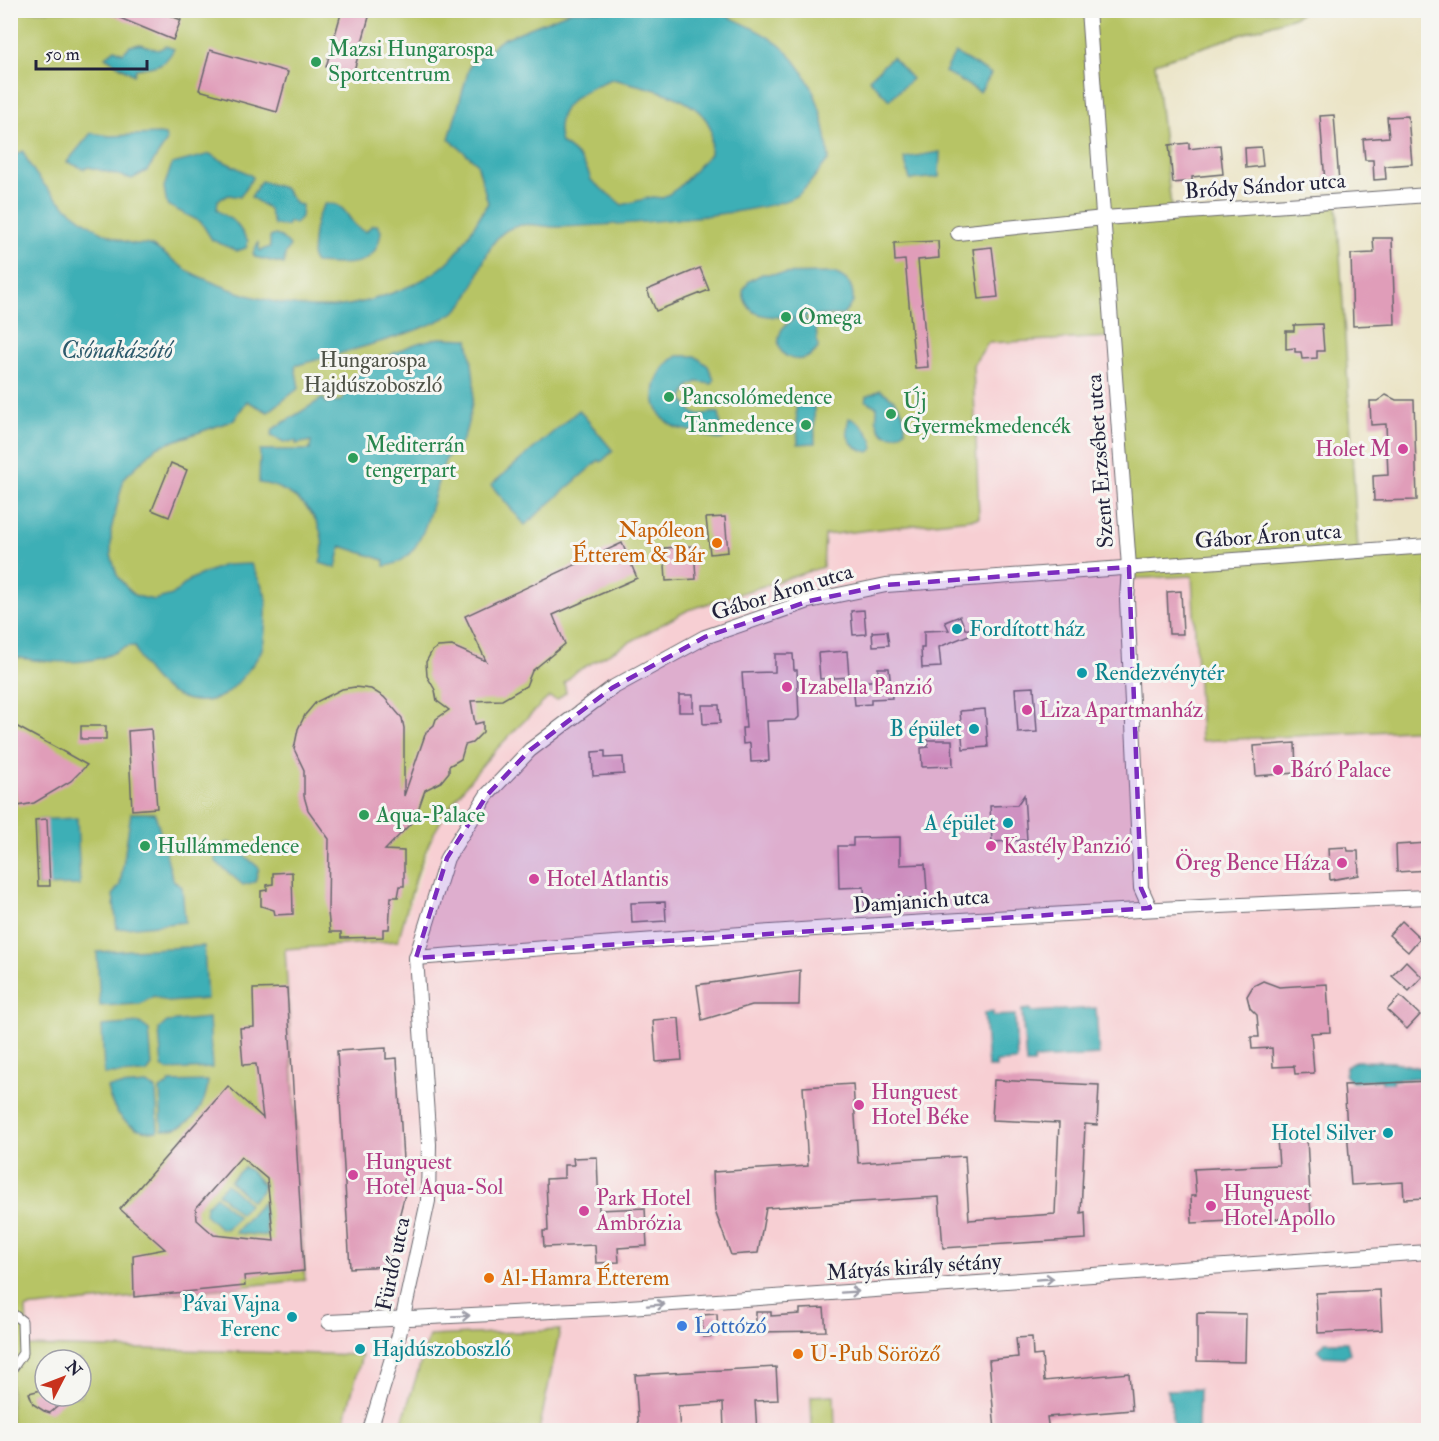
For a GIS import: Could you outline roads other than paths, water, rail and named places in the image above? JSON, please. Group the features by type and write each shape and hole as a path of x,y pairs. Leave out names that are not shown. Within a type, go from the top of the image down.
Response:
{"street":[{"name":"Szent Erzsébet utca","path":"1088,10 1129,567 1127,600 1141,888 1150,908"},
{"name":"Bródy Sándor utca","path":"958,233 1104,218 1428,195"},
{"name":"Gábor Áron utca","path":"416,958 447,858 487,795 530,750 622,682 705,637 809,601 886,585 1428,546"},
{"name":"Damjanich utca","path":"416,958 679,937 1150,908 1428,897"},
{"name":"Fürdő utca","path":"370,1431 403,1319 430,1181 416,958"},
{"name":"Mátyás király sétány","path":"329,1322 672,1304 1428,1252"},
{"path":"10,1312 22,1321 23,1353 10,1372"}],"water":[{"name":"Csónakázótó","path":"714,10 760,32 784,49 804,73 817,100 825,129 829,159 799,194 782,202 755,208 645,222 557,227 521,225 508,229 490,248 466,299 458,309 446,317 405,334 295,366 299,388 268,412 247,401 234,420 157,447 124,478 111,530 111,555 117,575 126,587 136,596 154,600 172,595 191,579 224,565 251,564 266,598 263,645 251,667 224,695 210,700 195,701 182,698 169,691 147,671 135,646 87,661 47,661 11,656 11,157 23,151 31,166 53,194 67,208 98,229 130,243 152,246 190,272 227,288 290,305 329,307 359,303 410,286 439,269 461,247 488,203 477,163 449,139 470,65 503,39 572,11","holes":["612,79 654,89 683,101 705,118 711,130 710,154 679,187 663,198 652,197 622,205 591,180 580,158 561,143 559,130 564,109 580,94"]},
{"path":"140,44 158,50 166,46 174,49 162,63 136,69 134,75 105,57 115,49 123,53 130,46"},
{"path":"955,53 991,74 980,92 945,72"},
{"path":"892,57 912,79 889,100 869,79"},
{"path":"91,133 110,136 159,134 165,135 167,141 147,171 132,179 89,167 84,169 67,162"},
{"path":"940,152 939,177 910,180 904,158"},
{"path":"210,154 253,177 240,197 229,195 218,200 217,210 236,223 248,241 246,248 237,251 212,240 201,222 167,205 164,187 172,164"},
{"path":"261,181 284,188 296,204 302,205 301,217 295,224 289,222 287,226 274,225 269,209 251,197"},
{"path":"325,204 339,206 355,225 366,232 372,225 377,225 381,231 378,244 367,259 348,264 315,263 312,258 314,230"},
{"path":"275,235 281,237 290,246 285,254 284,264 255,257 253,253 258,243 260,251 270,247 270,237"},
{"name":"Omega","path":"834,273 850,284 853,302 843,315 805,316 805,320 816,327 818,348 812,355 805,358 790,358 780,348 779,340 782,329 794,318 761,315 754,312 745,300 743,291 749,281 762,274"},
{"name":"Mediterrán tengerpart","path":"440,338 468,339 474,387 464,435 459,445 445,461 419,540 411,553 399,562 384,566 384,560 341,546 336,568 320,563 323,548 321,534 308,509 286,492 259,483 260,450 310,450 311,441 296,444 296,441 284,442 271,436 273,429 323,398 326,403 341,401 348,389 345,383 390,355 414,344"},
{"name":"Pancsolómedence","path":"677,356 695,356 708,366 714,380 712,384 697,382 689,386 683,398 695,414 719,413 723,439 714,439 700,433 676,428 664,419 658,410 654,391 657,381 661,371"},
{"name":"Új Gyermekmedencék","path":"880,390 896,402 902,411 905,430 897,435 885,434 882,431 876,420 877,407 866,401 867,396"},
{"name":"Tanmedence","path":"814,405 815,443 798,444 796,406"},
{"path":"579,410 613,451 601,462 599,460 525,525 491,485"},
{"name":"Új Gyermekmedencék","path":"849,418 862,426 869,434 874,448 869,452 857,448 850,440 847,430"},
{"name":"Hullámmedence","path":"131,813 155,813 173,880 182,887 185,922 117,929 113,894 120,885"},
{"path":"77,818 80,885 38,886 35,820"},
{"path":"226,843 230,843 259,868 255,882 243,885 215,861 216,851"},
{"path":"204,946 207,999 168,1002 154,996 140,1004 100,1006 97,952"},
{"path":"1096,1008 1099,1055 1034,1059 1034,1064 1026,1064 1022,1010 1030,1009 1031,1012"},
{"path":"993,1012 993,1016 1015,1015 1017,1061 996,1062 996,1067 988,1067 984,1013"},
{"path":"209,1018 212,1068 167,1070 162,1067 159,1029 167,1022"},
{"path":"140,1023 149,1030 152,1066 147,1073 104,1074 102,1026"},
{"path":"1356,1061 1395,1062 1423,1069 1427,1077 1392,1080 1395,1119 1384,1119 1382,1080 1352,1082 1345,1075 1346,1067"},
{"path":"208,1081 204,1100 195,1115 181,1126 162,1130 160,1089 167,1086 169,1082"},
{"path":"146,1084 156,1089 158,1131 139,1129 124,1120 113,1105 107,1087"},
{"path":"244,1167 251,1171 263,1185 262,1191 251,1201 230,1181"},
{"path":"227,1184 249,1204 240,1214 218,1193"},
{"path":"216,1196 238,1217 226,1229 220,1228 205,1214 206,1206"},
{"path":"263,1202 267,1236 236,1233 235,1232"},
{"path":"1325,1342 1347,1342 1350,1353 1344,1357 1322,1356 1318,1350"},
{"path":"1199,1389 1198,1430 1173,1430 1171,1400 1168,1399 1167,1390"}],"place":[{"name":"Mazsi Hungarospa Sportcentrum","path":"316,62"},
{"name":"Omega","path":"786,317"},
{"name":"Pancsolómedence","path":"669,397"},
{"name":"Új Gyermekmedencék","path":"891,414"},
{"name":"Tanmedence","path":"806,425"},
{"name":"Holet M","path":"1403,449"},
{"name":"Mediterrán tengerpart","path":"353,458"},
{"name":"Napóleon Étterem & Bár","path":"717,543"},
{"name":"Fordított ház","path":"957,629"},
{"name":"Rendezvénytér","path":"1082,673"},
{"name":"Izabella Panzió","path":"787,687"},
{"name":"Liza Apartmanház","path":"1027,710"},
{"name":"B épület","path":"974,729"},
{"name":"Báró Palace","path":"1278,770"},
{"name":"Aqua-Palace","path":"364,815"},
{"name":"A épület","path":"1008,823"},
{"name":"Hullámmedence","path":"145,846"},
{"name":"Kastély Panzió","path":"991,846"},
{"name":"Öreg Bence Háza","path":"1342,863"},
{"name":"Hotel Atlantis","path":"534,879"},
{"name":"Hunguest Hotel Béke","path":"859,1105"},
{"name":"Hotel Silver","path":"1388,1133"},
{"name":"Hunguest Hotel Aqua-Sol","path":"353,1175"},
{"name":"Hunguest Hotel Apollo","path":"1211,1206"},
{"name":"Park Hotel Ambrózia","path":"584,1211"},
{"name":"Al-Hamra Étterem","path":"489,1278"},
{"name":"Pávai Vajna Ferenc","path":"292,1317"},
{"name":"Lottózó","path":"682,1326"},
{"name":"Hajdúszoboszló","path":"360,1349"},
{"name":"U-Pub Söröző","path":"798,1354"}],"park label":[{"name":"Hungarospa Hajdúszoboszló","path":"373,372"}]}
